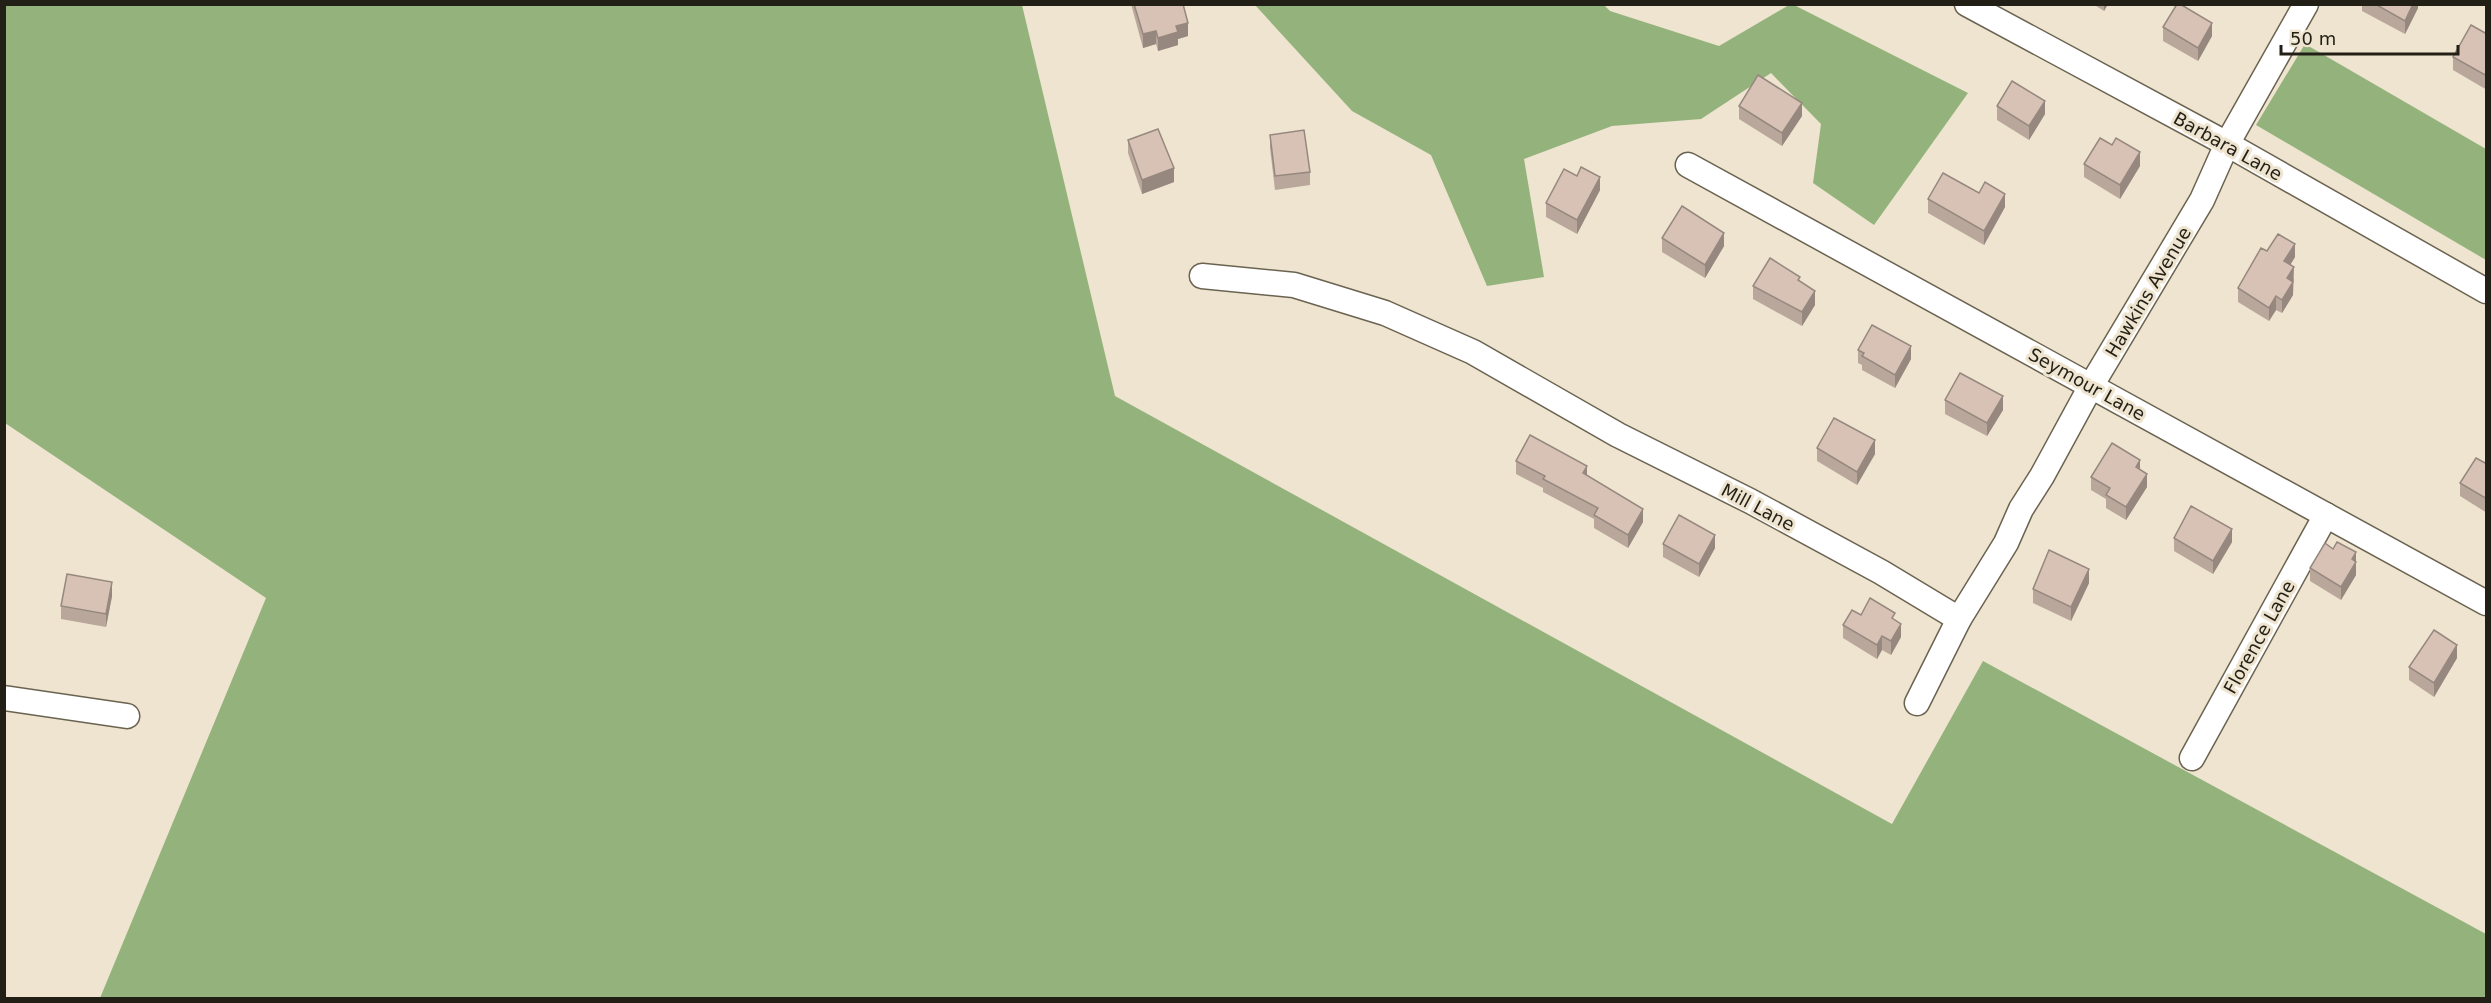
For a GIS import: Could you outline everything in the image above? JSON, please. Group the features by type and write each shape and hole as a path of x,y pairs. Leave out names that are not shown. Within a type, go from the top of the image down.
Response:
{"street":[{"name":"Barbara Lane","path":"1967,4 2227,144 2487,291"},
{"name":"Hawkins Avenue","path":"1917,703 1959,619 2006,543 2021,509 2042,476 2091,386 2191,221 2227,144 2306,4"},
{"name":"Seymour Lane","path":"1688,165 2487,603"},
{"name":"Mill Lane","path":"1202,276 1293,285 1385,313 1473,352 1618,435 1770,512 1881,572 1959,619"},
{"name":"Florence Lane","path":"2192,758 2326,515"},
{"path":"4,698 128,716"}],"green space":[{"path":"4,5 1022,5 1115,396 1892,824 1983,661 2486,934 2486,998 100,998 266,598 5,423"},
{"path":"1255,5 1604,5 1610,11 1719,46 1789,5 1794,5 1968,93 1874,225 1813,183 1821,124 1771,73 1701,119 1612,126 1524,159 1544,277 1487,286 1431,155 1352,111"},
{"path":"2305,44 2486,149 2486,260 2256,125"}],"building":[{"path":"1134,4 1183,4 1188,23 1176,26 1178,32 1158,38 1156,31 1143,34"},
{"path":"2177,4 2212,23 2198,48 2163,27"},
{"path":"2375,4 2413,4 2405,21"},
{"path":"2471,25 2487,34 2487,76 2453,57"},
{"path":"1758,75 1802,103 1782,133 1739,106"},
{"path":"2012,81 2045,101 2029,126 1997,106"},
{"path":"1158,129 1174,168 1142,180 1128,140"},
{"path":"1304,130 1310,172 1275,176 1270,135"},
{"path":"2100,138 2112,145 2116,138 2140,152 2120,185 2084,164"},
{"path":"1581,167 1600,177 1577,220 1546,203 1564,169 1577,176"},
{"path":"1943,173 1979,193 1985,182 2005,194 1984,231 1928,199"},
{"path":"1682,206 1724,233 1705,265 1662,238"},
{"path":"2278,234 2295,244 2284,261 2294,267 2287,278 2293,282 2282,300 2276,296 2269,308 2238,288 2261,248 2267,251"},
{"path":"1770,258 1800,277 1798,280 1815,291 1802,312 1753,286"},
{"path":"1872,325 1911,346 1895,375 1862,356 1864,353 1858,350"},
{"path":"1960,373 2003,396 1987,423 1945,400"},
{"path":"1834,418 1875,440 1857,472 1817,448"},
{"path":"1530,435 1587,466 1583,473 1643,509 1628,535 1594,515 1598,508 1543,479 1545,476 1516,461"},
{"path":"2112,443 2140,460 2136,467 2147,474 2126,507 2106,495 2110,488 2091,477"},
{"path":"2476,458 2487,464 2487,499 2460,483"},
{"path":"2191,506 2232,529 2213,561 2174,538"},
{"path":"1679,515 1715,535 1699,564 1663,544"},
{"path":"2337,542 2356,552 2352,559 2356,562 2341,587 2310,568 2325,543 2333,549"},
{"path":"2049,550 2089,569 2071,607 2033,589"},
{"path":"67,574 112,582 106,614 61,606"},
{"path":"1870,598 1895,613 1892,618 1901,624 1891,641 1882,636 1877,645 1843,625 1852,610 1861,615"},
{"path":"2434,630 2457,645 2434,683 2409,667"}]}
